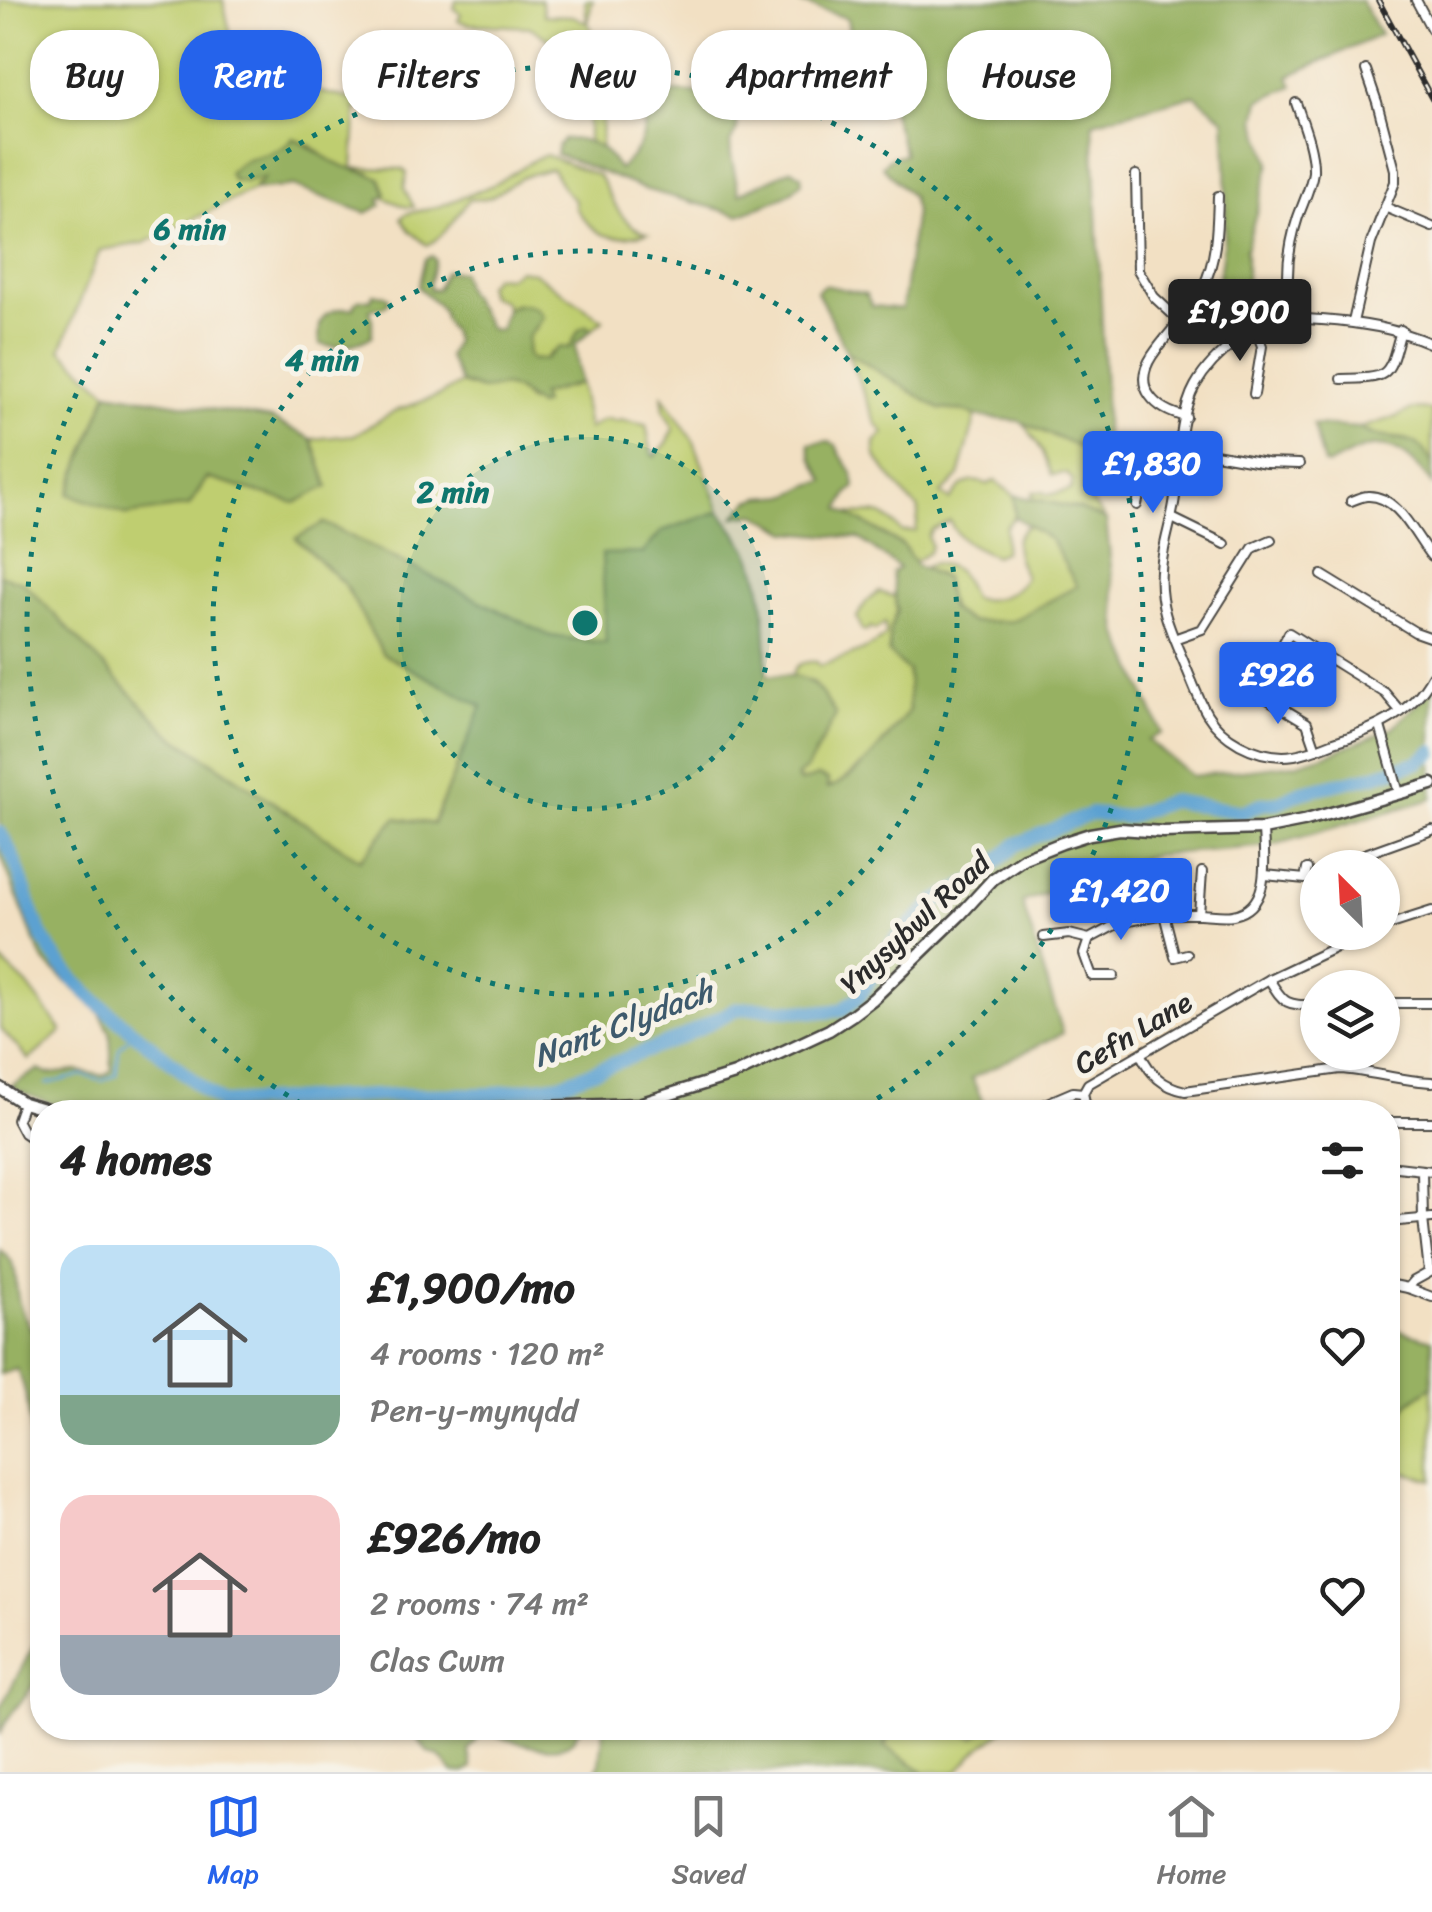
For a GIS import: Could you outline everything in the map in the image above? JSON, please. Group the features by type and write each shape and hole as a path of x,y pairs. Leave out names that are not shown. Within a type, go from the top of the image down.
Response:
{"main road":[{"name":"Ynysybwl Road","path":"652,1100 736,1074 852,1016 993,879 1024,858 1076,838 1120,829 1263,829 1303,822 1432,784"},
{"path":"0,1088 30,1104"}],"street":[{"path":"1416,0 1432,30"},
{"path":"1353,322 1371,243 1395,170 1366,70"},
{"path":"1292,318 1287,294 1288,255 1313,166 1296,103"},
{"path":"1136,176 1138,270 1154,297 1181,322"},
{"path":"1186,417 1168,412 1150,399 1144,380 1149,359 1181,322 1204,286 1216,246 1218,196"},
{"path":"1385,207 1432,228"},
{"path":"1432,344 1401,330 1292,318 1256,330 1228,348 1193,388 1160,570 1162,610 1207,714 1226,736 1249,750 1284,756 1380,726 1417,698 1432,676"},
{"path":"1254,394 1262,346 1256,330"},
{"path":"1341,378 1376,378 1388,373 1401,330"},
{"path":"1181,448 1266,463 1299,464"},
{"path":"1137,505 1144,454"},
{"path":"1142,478 1177,485"},
{"path":"1351,501 1369,496 1386,500 1432,558"},
{"path":"1172,518 1225,544"},
{"path":"1174,640 1202,629 1253,548 1271,540"},
{"path":"1322,575 1415,632 1432,638"},
{"path":"1280,649 1289,633 1385,693 1401,712"},
{"path":"1256,692 1307,723 1316,749"},
{"path":"1380,726 1399,793"},
{"path":"1114,976 1092,976 1084,954 1089,940 1119,923 1164,914 1233,916 1258,898 1265,875 1263,829"},
{"path":"1376,850 1432,830"},
{"path":"1265,875 1300,878"},
{"path":"1199,914 1204,876"},
{"path":"1111,888 1119,923"},
{"path":"1400,921 1432,911"},
{"path":"1164,914 1175,958 1186,954"},
{"path":"1044,937 1068,934 1089,940"},
{"name":"Cefn Lane","path":"1054,1100 1073,1092 1083,1093 1088,1084 1270,978 1330,950"},
{"path":"1270,978 1286,1003 1300,1004"},
{"path":"1400,1003 1432,1002"},
{"path":"1141,1055 1160,1082 1185,1091 1340,1069 1432,1082"},
{"path":"1083,1093 1085,1100"},
{"path":"23,1102 16,1120 30,1136"},
{"path":"1400,1122 1432,1122"},
{"path":"1400,1168 1427,1171 1431,1272 1408,1288"},
{"path":"1400,1221 1427,1218"},
{"path":"1400,1286 1432,1297"}],"green space":[{"path":"0,0 223,0 229,30 179,30 179,120 322,120 322,92 342,97 342,120 356,120 353,168 402,169 407,173 404,188 414,207 382,197 386,194 370,173 345,167 293,139 245,182 265,177 253,190 144,243 100,250 61,350 108,392 69,494 207,478 295,502 328,486 312,439 354,435 395,411 461,383 482,390 504,386 518,391 529,402 580,383 588,429 608,419 646,425 655,456 674,429 664,411 662,394 694,442 720,511 662,531 643,553 607,643 550,636 324,523 297,538 345,585 383,654 482,706 433,824 396,818 360,860 170,734 23,583 0,575"},
{"path":"456,0 541,0 544,15 573,16 587,23 585,0 593,0 588,23 591,30 535,30 469,24 458,21 461,14 454,9"},
{"path":"790,0 1361,0 1380,35 1289,76 1293,86 1260,100 1256,119 1270,163 1246,249 1246,282 1255,323 1240,329 1234,312 1216,294 1226,207 1224,119 1195,95 1111,117 1111,30 947,30 947,120 1101,120 1093,122 1105,452 1093,457 1019,421 940,409 847,352 817,291 824,285 866,294 872,306 902,309 915,211 911,196 882,166 890,158 905,154 894,120 927,120 927,30 849,30 847,18"},
{"path":"671,92 691,93 691,120 737,120 730,143 739,194 792,169 801,175 802,182 790,193 739,215 644,189 556,154 564,139 583,140 602,149 619,169 636,150 644,120 671,120"},
{"path":"588,120 602,120 601,148 588,141"},
{"path":"293,138 336,163 380,178 386,194 379,200 382,205 366,213 293,186 253,190 264,178 233,180 229,173 236,166 279,149"},
{"path":"546,155 599,176 623,217 647,233 614,237 598,232 575,208 575,201 552,169 521,178 491,196 470,199 427,245 401,218 493,185"},
{"path":"432,256 435,260 430,290 437,289 445,271 461,272 465,288 490,329 500,330 506,309 511,307 522,304 540,312 543,317 528,337 527,354 531,360 545,359 559,347 569,348 579,330 586,326 592,329 575,345 580,383 540,395 543,404 538,406 505,386 482,390 461,383 448,356 454,340 452,333 437,304 418,287 425,259"},
{"path":"519,270 533,272 603,320 592,329 586,326 569,348 550,353 545,359 531,360 527,354 528,337 537,327 515,304 506,309 505,302 490,296 486,286 494,276 508,277"},
{"path":"373,294 389,298 382,307 370,309 372,336 347,345 320,344 325,316 354,308 358,300 371,300"},
{"path":"847,352 940,409 976,416 959,476 941,494 950,500 966,483 995,481 1014,495 1015,517 1006,526 1004,552 995,556 975,547 957,534 950,521 932,530 928,553 914,562 903,545 846,513 881,515 902,532 916,531 919,509 878,460 875,442 884,433 876,423"},
{"path":"108,392 271,419 312,439 328,486 295,503 207,478 189,506 127,515 69,494"},
{"path":"1412,409 1432,410 1432,462 1411,441 1375,435 1360,428"},
{"path":"1024,423 1093,457 1083,491 1106,520 1080,509 1031,498 1033,492 1049,495 1071,490 1073,480 1066,473 1052,475"},
{"path":"1313,425 1360,428 1417,444 1432,462 1432,484 1408,457 1385,447 1360,450 1324,464"},
{"path":"828,441 836,445 850,469 855,487 840,509 903,546 917,566 944,578 950,609 970,622 1012,621 1077,586 1051,540 1015,517 1014,495 1080,509 1106,520 1118,632 1162,733 1148,740 1192,776 1295,764 1328,754 1391,729 1432,686 1432,799 1270,846 1152,855 1022,902 1063,1033 972,1078 982,1100 43,1100 11,1086 38,1070 48,1074 77,1071 104,1076 112,1070 110,1032 99,1012 44,961 0,853 0,575 23,582 170,734 360,860 396,818 433,824 482,706 383,654 345,585 296,538 324,523 550,636 606,643 602,554 643,553 662,531 720,511 748,550 759,579 767,675 809,681 836,715 807,769 798,776 800,782 818,776 828,780 827,788 861,767 909,710 908,671 889,653 890,630 897,611 892,573 899,568 859,538 789,532 756,514 735,517 749,501 790,495 825,481 809,444"},
{"path":"1028,525 1051,540 1078,586 1012,621 970,622 950,609 944,578 923,568 933,563 955,569 972,598 1002,597 1025,578 1016,543"},
{"path":"879,592 895,597 897,611 890,630 908,671 909,711 868,761 835,786 826,788 809,780 800,782 798,776 805,769 813,747 815,683 792,675 793,671 805,663 817,662 820,666 854,654 886,635 885,623 875,630 862,630 857,617 866,602"},
{"path":"0,960 27,985 62,1031 29,1060 0,1028"},
{"path":"0,1250 14,1268 17,1295 30,1326 30,1426 17,1369 0,1374"},
{"path":"1400,1331 1432,1340 1432,1386 1407,1404 1400,1415"},
{"path":"1432,1386 1432,1480 1400,1471 1400,1414 1407,1404"},
{"path":"30,1652 30,1690 0,1735 0,1708"},
{"path":"419,1740 477,1740 469,1751 472,1768 464,1772 453,1772 440,1757 428,1752"},
{"path":"513,1740 572,1740 553,1747"},
{"path":"603,1740 888,1740 885,1746 925,1772 595,1772"},
{"path":"888,1740 990,1740 957,1772 925,1772 885,1746"}],"waterway":[{"name":"Nant Clydach","path":"287,1100 492,1094 560,1084 680,1038 736,1009 842,1010 859,997 895,940 937,901 975,881 1017,844 1091,814 1127,817 1170,801 1243,812 1301,792 1419,762 1432,752"},
{"name":"Nant Clydach","path":"0,833 45,941 71,977 218,1100"},
{"path":"46,1084 82,1075 102,1081 116,1075 119,1049 133,1033"}],"railway":[{"path":"1378,0 1432,99"}]}
